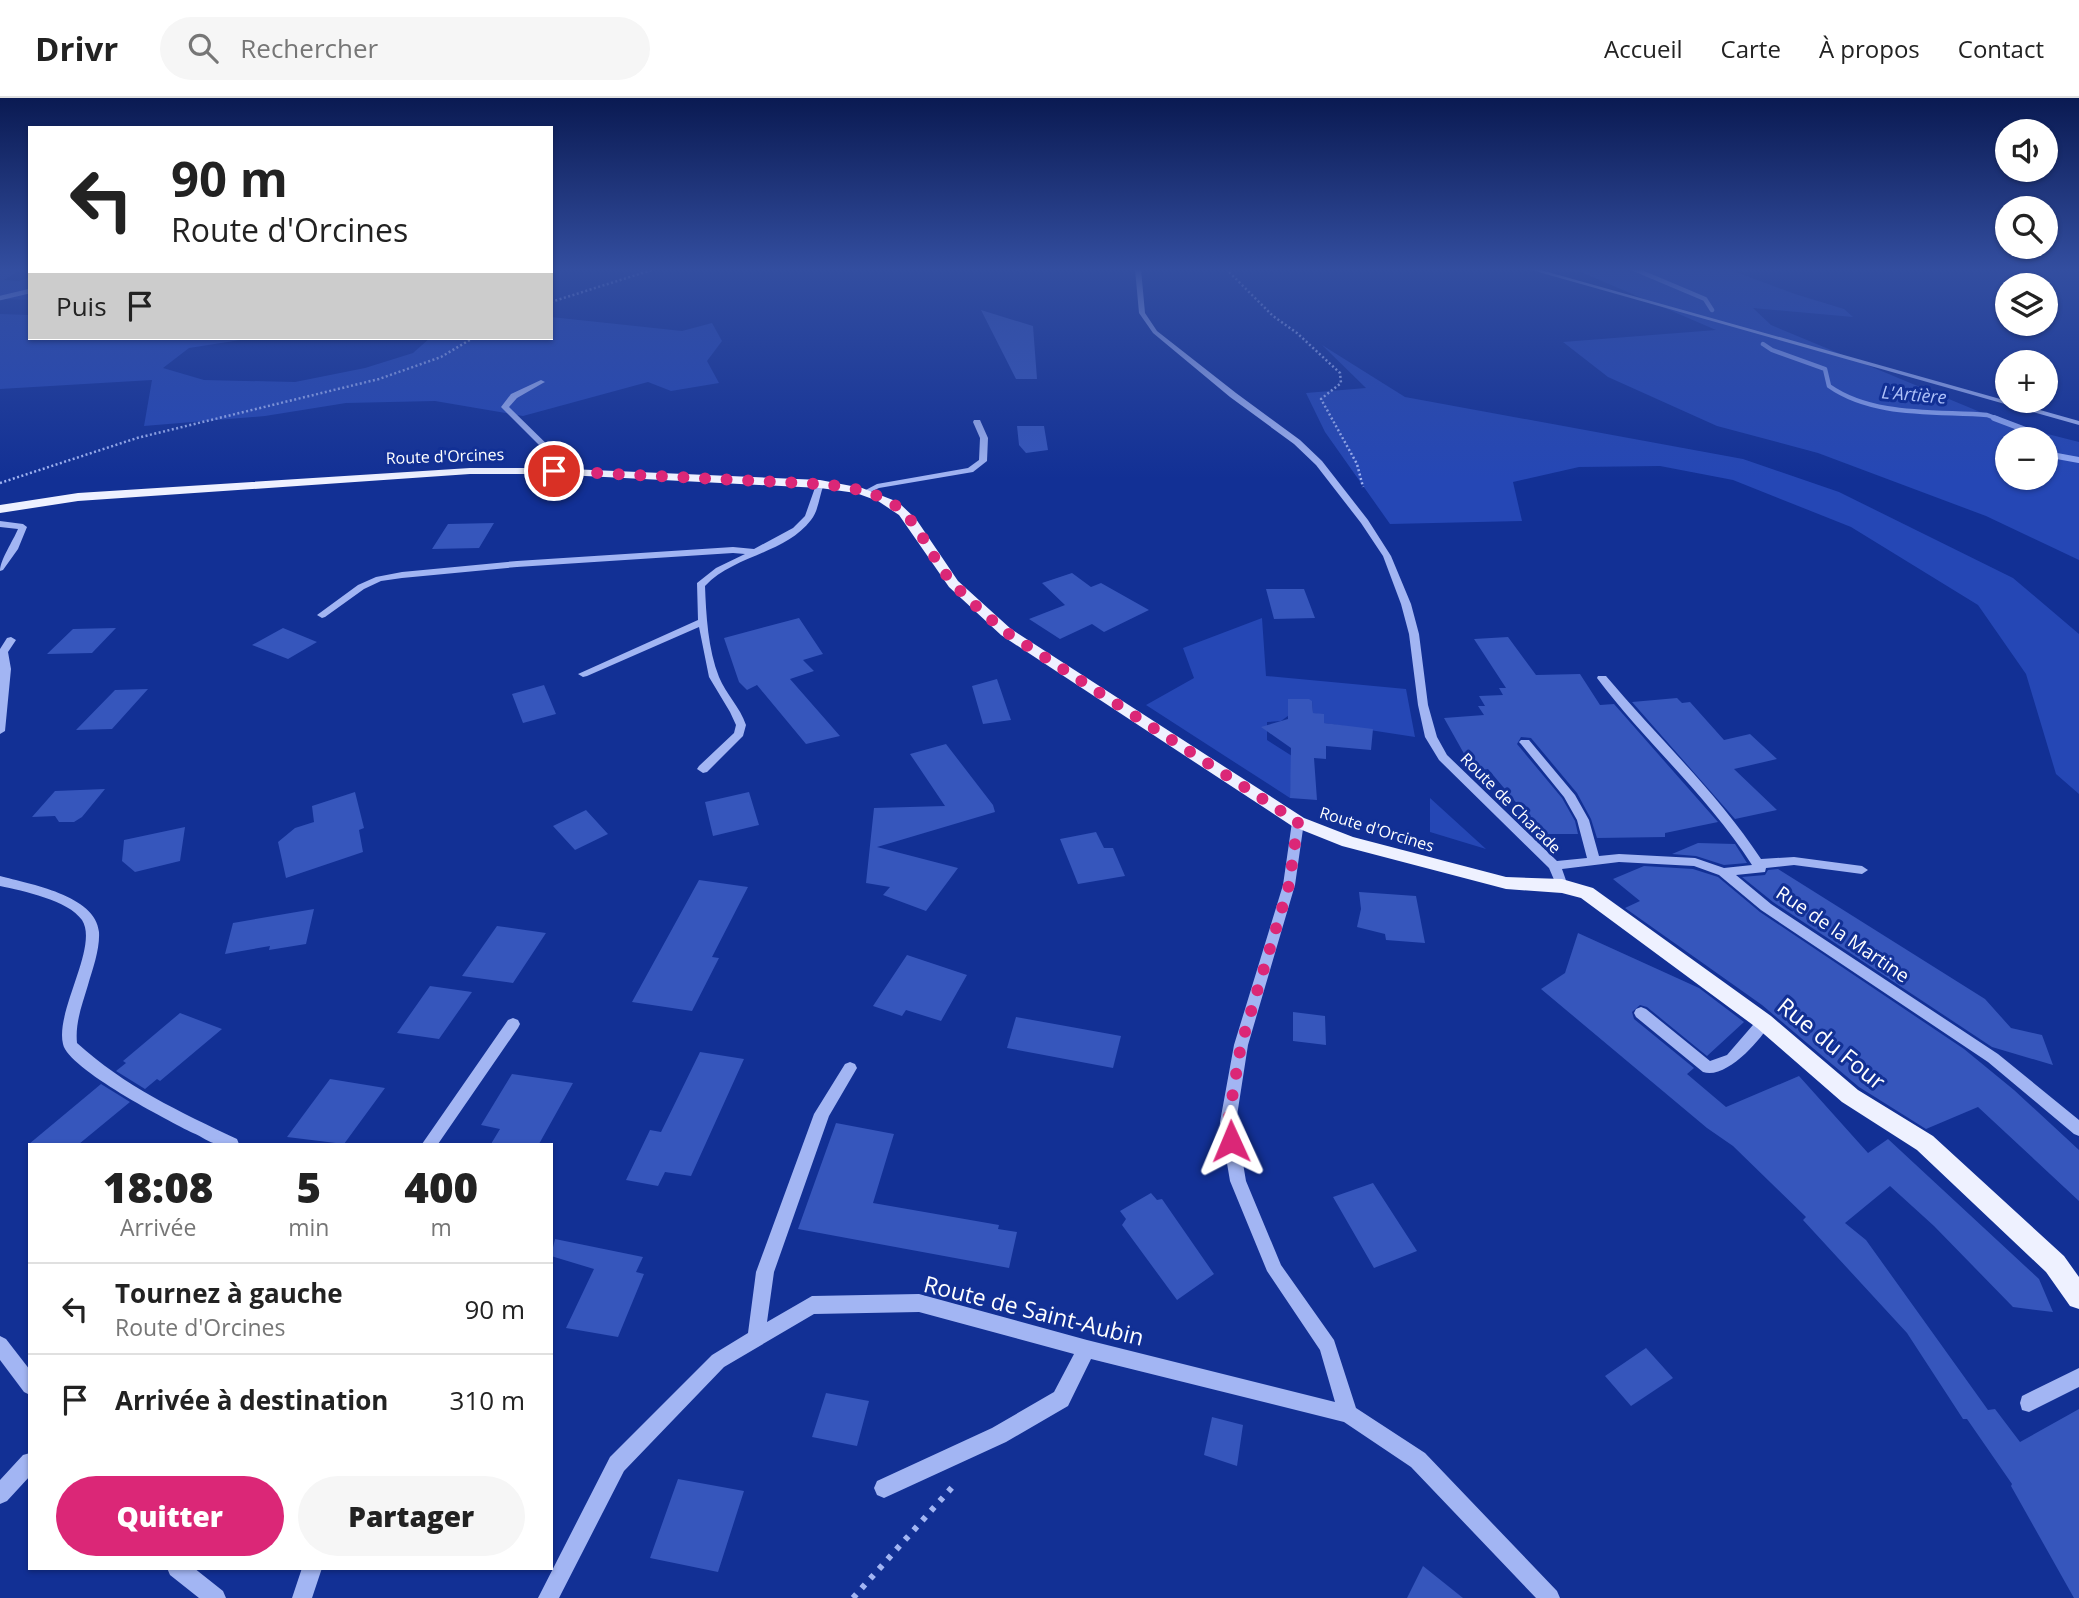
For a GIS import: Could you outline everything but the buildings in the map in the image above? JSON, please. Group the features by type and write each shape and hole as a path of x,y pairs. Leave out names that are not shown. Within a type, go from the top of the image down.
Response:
{"main road":[{"name":"Route d'Orcines","path":"0,509 78,497 216,486 388,475 554,471 820,484 866,492 882,498 910,519 947,576 1006,632 1298,822 1348,842 1506,883 1558,876"},
{"name":"Rue du Four","path":"1558,876 1587,893 1765,1021 1850,1096 1925,1143 2054,1264 2079,1297"}],"street":[{"name":"Route de Charade","path":"1164,339 1297,442 1319,463 1366,522 1387,556 1406,604 1431,737 1443,757 1558,876"},
{"path":"1778,339 2079,424"},
{"path":"541,382 514,396 505,407 557,458 559,464 554,471"},
{"path":"866,492 877,486 970,470 983,461 984,438 977,422"},
{"path":"703,769 741,730 739,718 713,675 700,603 700,585 704,580 775,544 807,519 820,484"},
{"path":"0,524 23,527 14,549 0,568"},
{"path":"322,615 342,598 379,579 438,570 733,550 758,552"},
{"path":"583,674 705,621"},
{"path":"0,731 6,668 3,652 11,640"},
{"path":"1602,678 1630,713 1703,792 1746,844 1761,869 1723,872"},
{"path":"1525,742 1569,795 1583,820 1594,861"},
{"path":"1298,822 1289,885 1241,1045 1228,1122 1238,1181 1275,1271 1328,1346 1348,1414"},
{"name":"Rue de la Martine","path":"1558,876 1594,861 1619,858 1695,862 1723,872 1766,907 1993,1058 2079,1129"},
{"path":"1758,864 1794,861 1862,870"},
{"path":"0,881 55,897 82,911 89,918 92,929 88,958 69,1016 70,1046 120,1084 229,1143"},
{"path":"1641,1013 1708,1068 1732,1059 1765,1021"},
{"path":"431,1143 513,1024"},
{"path":"755,1339 765,1272 822,1114 850,1068"},
{"name":"Route de Saint-Aubin","path":"548,1598 617,1464 718,1361 812,1305 919,1303 1087,1349 1348,1414 1418,1460 1550,1598"},
{"path":"0,1345 28,1383"},
{"path":"884,1488 999,1435 1061,1399 1087,1349"},
{"path":"2029,1403 2079,1377"},
{"path":"0,1494 28,1464"},
{"path":"180,1570 216,1598"},
{"path":"302,1598 311,1570"}],"path":[{"path":"1303,339 1340,373 1341,383 1321,399 1343,442 1356,458 1362,474 1363,488"},
{"path":"0,483 46,466 183,426 263,409 382,378 439,358 470,340"},
{"path":"853,1598 962,1475"}],"shaded area":[{"path":"0,339 240,340 189,348 163,368 204,380 295,382 365,368 413,353 428,340 722,341 707,361 719,383 671,391 648,382 523,416 435,401 346,403 265,416 144,426 152,380 0,389"},
{"path":"1601,339 1805,339 2021,427 1995,427 1995,490 2058,490 2058,437 2079,442 2079,560 1986,516 1818,453 1717,426 1608,377 1563,342"},
{"path":"1322,345 1405,397 1743,459 1839,492 2013,578 2079,634 2079,794 2056,774 2026,674 1978,605 1851,527 1733,480 1660,466 1579,467 1513,482 1522,521 1390,524 1325,432 1306,393 1366,388"},
{"path":"1262,618 1266,676 1406,689 1415,737 1324,723 1323,715 1313,713 1312,701 1289,700 1292,713 1281,721 1267,722 1267,740 1292,756 1290,798 1146,705 1194,678 1183,648"},
{"path":"1430,798 1486,849 1430,832"}],"waterway":[{"name":"L'Artière","path":"1763,344 1772,350 1825,369 1829,386 1865,403 1905,411 1987,415 1998,419"},
{"name":"L'Artière","path":"1994,418 2018,427"},
{"name":"L'Artière","path":"2058,456 2079,460"}],"route":[{"path":"554,471 820,484 842,486 882,498 910,519 947,576 1006,632 1298,822 1289,885 1241,1045 1228,1122 1231,1141"}]}
